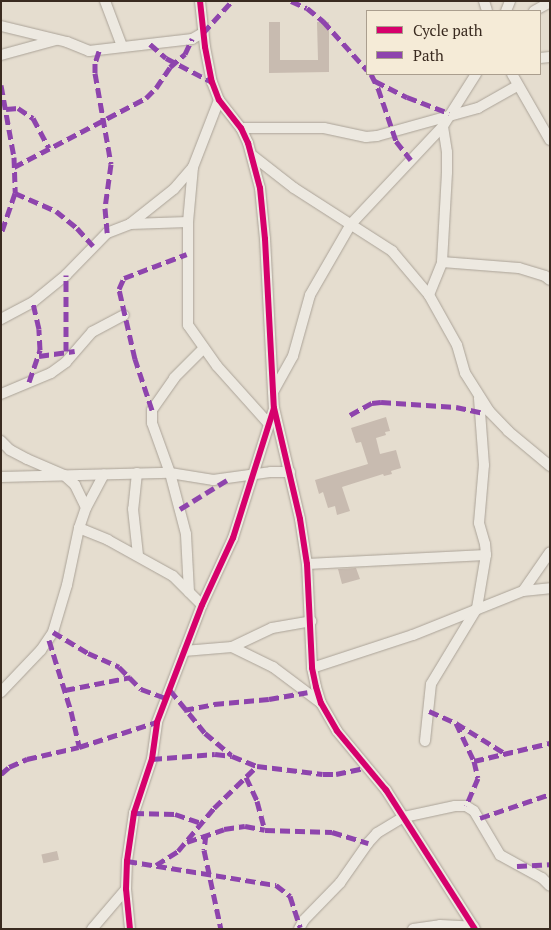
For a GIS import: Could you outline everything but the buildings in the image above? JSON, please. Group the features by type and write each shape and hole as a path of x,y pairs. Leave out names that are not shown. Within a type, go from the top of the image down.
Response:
{"street":[{"path":"106,1 122,46"},
{"path":"200,1 207,65 219,100 241,128 253,156 260,188 266,240 274,408 300,519 307,564 312,668 321,703 337,731 369,767 404,817 475,928"},
{"path":"536,10 550,2"},
{"path":"1,26 57,40 89,51 192,39 203,33"},
{"path":"1,55 57,40"},
{"path":"273,392 293,356 310,295 351,224 443,126 475,75"},
{"path":"512,75 517,86 550,140"},
{"path":"241,128 324,128 366,138 478,108 517,86"},
{"path":"219,100 193,166 188,222 188,325 203,349 269,424"},
{"path":"429,295 442,262 447,172 447,152 443,126"},
{"path":"253,156 294,188 392,251 429,295 457,345 466,373 489,411 508,431 550,466"},
{"path":"1,319 33,302 66,275 107,233 130,224 174,189 193,166"},
{"path":"130,224 188,222"},
{"path":"442,262 519,268 545,276 550,280"},
{"path":"1,394 51,373 66,362 92,332 124,315"},
{"path":"189,592 186,534 170,473 154,430 152,410 174,378 203,349"},
{"path":"425,741 431,684 478,608 486,556 485,544 479,523 484,465 480,397"},
{"path":"130,929 126,889 127,861 134,813 152,758 158,722 202,605 233,538 274,408"},
{"path":"1,441 10,450 27,460 64,475 75,484 86,508"},
{"path":"1,477 170,473 213,480 290,472"},
{"path":"137,473 133,509 138,555"},
{"path":"1,692 41,650 53,632 67,585 79,528 86,508 104,474"},
{"path":"79,528 138,555 173,576 202,605"},
{"path":"523,591 550,552"},
{"path":"307,564 486,556"},
{"path":"312,668 412,635 523,591 550,588"},
{"path":"184,651 232,647 272,628 311,621"},
{"path":"232,647 274,667 321,703"},
{"path":"299,929 304,920 340,883 377,833 404,817 466,806 480,818 500,856 542,878 550,886"},
{"path":"92,929 126,889"},
{"path":"413,929 440,925 475,928"}],"marked path":[{"path":"203,33 232,1"},
{"path":"291,1 307,8 323,21 366,69"},
{"path":"14,167 146,98 156,88 170,67 185,54 192,39"},
{"path":"150,44 166,58 212,82"},
{"path":"99,51 95,63 95,73 111,164 105,208 107,233"},
{"path":"372,75 378,88 396,141 411,160"},
{"path":"375,81 407,97 449,113"},
{"path":"1,85 14,157 15,193 1,234"},
{"path":"6,109 18,108 33,118 49,148"},
{"path":"15,193 56,211 77,228 93,246"},
{"path":"152,410 135,359 119,289 124,278 187,254"},
{"path":"66,275 66,351"},
{"path":"29,382 40,350 39,329 33,302"},
{"path":"39,356 75,351"},
{"path":"350,415 372,403 381,402 456,407 480,412"},
{"path":"180,509 227,480"},
{"path":"53,632 88,653 119,667 141,689 166,698"},
{"path":"49,640 71,711 79,747"},
{"path":"65,690 131,677"},
{"path":"170,690 205,733 231,755"},
{"path":"184,710 214,704 269,699 307,692"},
{"path":"429,711 456,723 506,754"},
{"path":"1,774 9,767 27,759 79,747 157,722"},
{"path":"456,723 474,761 478,778 466,806"},
{"path":"474,761 550,743"},
{"path":"152,759 215,754 232,756 257,766 323,774 336,774 369,767"},
{"path":"156,865 178,851 214,808 257,766"},
{"path":"246,777 257,801 265,830"},
{"path":"480,818 550,794"},
{"path":"134,813 175,814 201,823"},
{"path":"187,842 224,829 245,826 265,830 332,832 368,843"},
{"path":"206,834 204,850 221,929"},
{"path":"127,861 276,885 290,896 300,927"},
{"path":"517,866 550,864"}],"cycle path":[{"path":"200,1 205,47 212,82 219,100 241,128 248,143 260,188 265,239 274,408 300,519 307,564 312,668 316,687 321,703 337,731 386,790 475,929"},
{"path":"130,929 126,889 127,861 134,813 152,759 157,722 202,605 233,538 274,408"}]}
